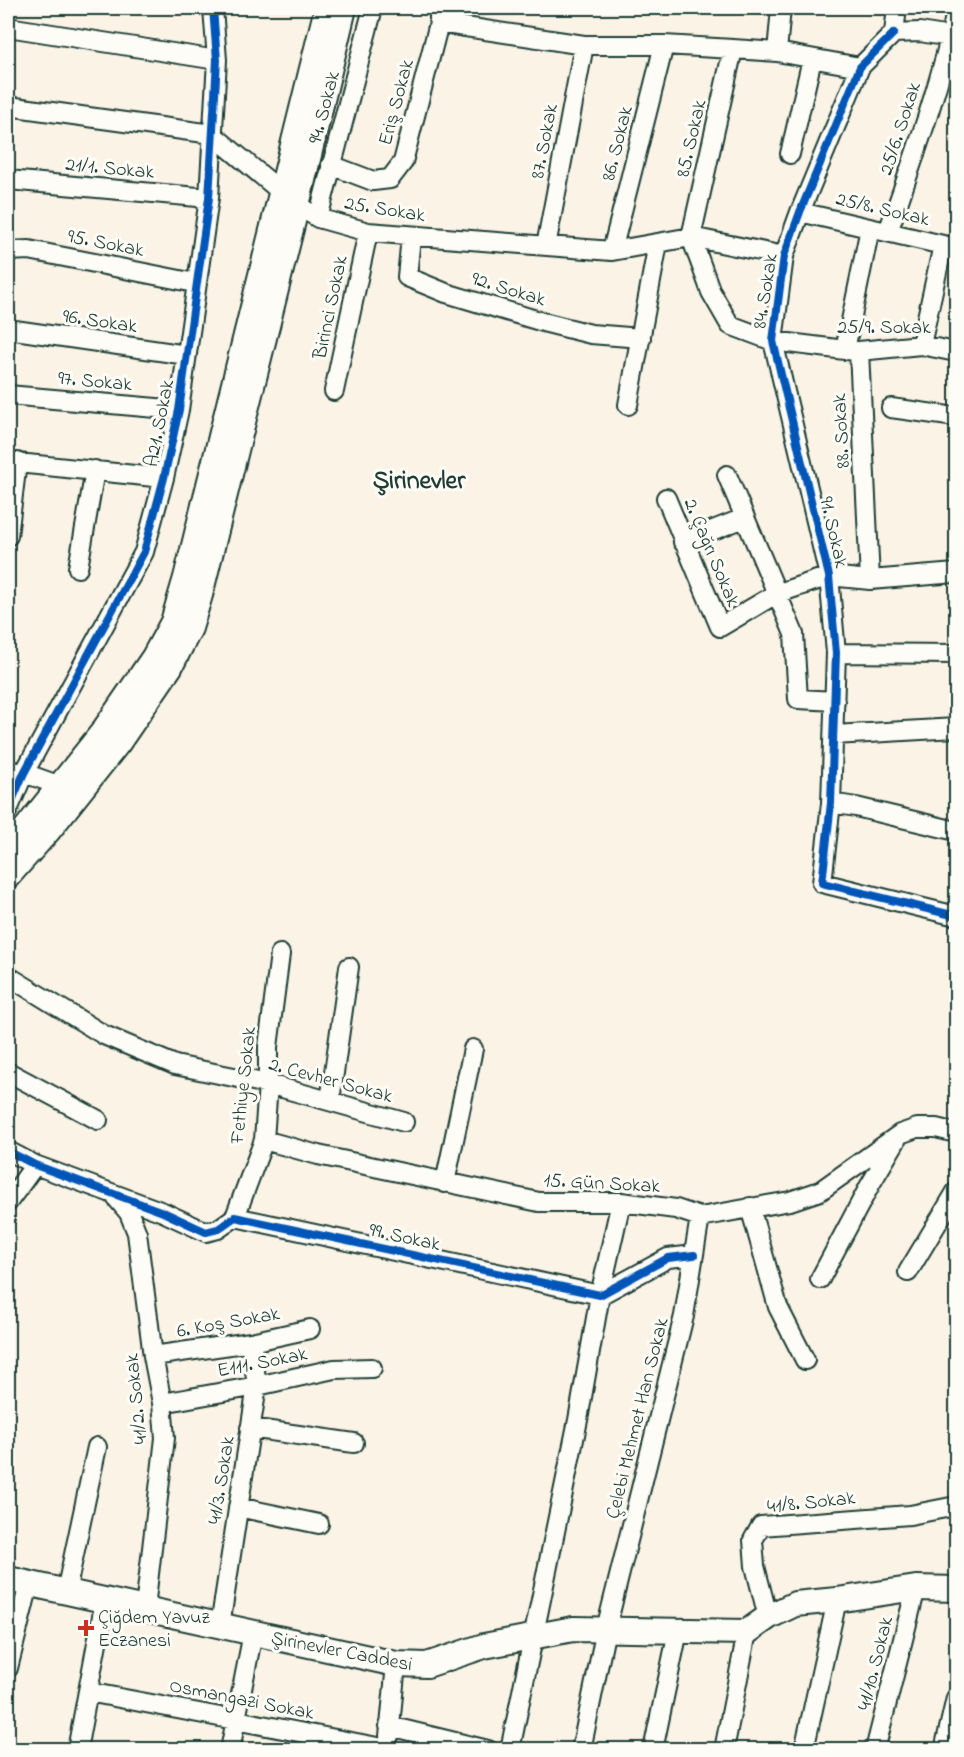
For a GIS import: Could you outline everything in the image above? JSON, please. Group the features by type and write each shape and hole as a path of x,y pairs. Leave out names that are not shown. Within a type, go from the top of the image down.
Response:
{"main road":[{"path":"290,198 327,8"},
{"path":"8,876 48,831 102,733 148,667 173,622 344,8"},
{"path":"8,851 70,789"},
{"name":"Şirinevler Caddesi","path":"18,1581 396,1664 427,1665 484,1646 573,1629 747,1632"},
{"path":"747,1632 768,1617 795,1604 916,1588 957,1589"}],"street":[{"name":"A21. Sokak","path":"8,810 16,772 144,552 164,478 179,410 195,283 209,198 217,60 213,8"},
{"name":"94. Sokak","path":"318,218 373,8"},
{"path":"777,52 781,8"},
{"path":"800,212 860,68 894,33 897,8"},
{"name":"25/6. Sokak","path":"888,232 954,38 957,12"},
{"path":"439,15 584,45 664,45 777,52 860,68"},
{"name":"Eriş Sokak","path":"331,165 373,181 390,179 403,162 439,15"},
{"path":"8,27 217,60"},
{"path":"894,33 920,32 954,38"},
{"name":"87. Sokak","path":"546,246 584,45"},
{"name":"86. Sokak","path":"612,251 664,45"},
{"name":"85. Sokak","path":"691,237 733,49"},
{"path":"790,154 812,59"},
{"path":"8,106 212,134"},
{"name":"25. Sokak","path":"212,134 318,218 368,232 612,251 691,237 784,256"},
{"name":"21/1. Sokak","path":"8,180 209,198"},
{"name":"25/8. Sokak","path":"800,212 950,247"},
{"name":"84. Sokak","path":"773,341 784,256 800,212"},
{"path":"852,351 870,228"},
{"name":"Birinci Sokak","path":"334,391 368,232"},
{"name":"92. Sokak","path":"411,237 407,277 446,293 543,322 591,334 641,338"},
{"name":"25/9. Sokak","path":"691,237 711,292 730,325 773,341 852,351 921,345 957,352"},
{"path":"628,405 658,243"},
{"path":"921,345 950,247"},
{"name":"95. Sokak","path":"8,251 29,250 195,283"},
{"name":"96. Sokak","path":"8,329 187,355"},
{"name":"91. Sokak","path":"773,341 829,576 836,653 831,803 822,883 957,916"},
{"name":"88. Sokak","path":"852,351 870,580"},
{"name":"97. Sokak","path":"8,395 179,410"},
{"path":"891,408 957,417"},
{"path":"8,536 12,462 164,478"},
{"path":"78,568 95,470"},
{"path":"727,475 794,634 798,699 835,701"},
{"name":"2. Çağrı Sokak","path":"666,498 720,627 776,594 829,576 870,580 957,573"},
{"path":"683,542 744,518"},
{"path":"836,653 957,654"},
{"path":"834,735 957,728"},
{"path":"16,772 70,789"},
{"path":"831,803 957,831"},
{"name":"Fethiye Sokak","path":"235,1217 264,1140 268,1047 280,954"},
{"path":"330,1101 349,967"},
{"name":"2. Cevher Sokak","path":"8,976 104,1035 175,1065 268,1084 404,1122"},
{"path":"445,1183 473,1049"},
{"path":"8,1072 98,1120"},
{"name":"15. Gün Sokak","path":"264,1140 318,1155 539,1202 621,1202 676,1209 700,1217 790,1202 820,1191 900,1134 916,1128 936,1128 957,1133"},
{"path":"820,1279 900,1134"},
{"path":"8,1151 35,1165 162,1212 206,1232 218,1229 235,1217"},
{"path":"8,1202 35,1165"},
{"path":"908,1272 957,1192"},
{"name":"41/2. Sokak","path":"112,1193 129,1213 137,1233 165,1438 145,1608"},
{"path":"510,1749 578,1420 600,1295 621,1202"},
{"path":"750,1207 778,1306 805,1360"},
{"name":"99. Sokak","path":"235,1217 600,1295"},
{"name":"Çelebi Mehmet Han Sokak","path":"581,1749 606,1629 681,1328 700,1217"},
{"path":"600,1295 668,1258 694,1255"},
{"name":"6. Koş Sokak","path":"153,1356 251,1341 310,1329"},
{"name":"41/3. Sokak","path":"220,1626 256,1386 251,1341"},
{"name":"E111. Sokak","path":"162,1403 334,1369 372,1368"},
{"path":"250,1428 354,1443"},
{"path":"66,1592 97,1447"},
{"name":"41/8. Sokak","path":"768,1617 754,1557 753,1540 761,1526 910,1515 957,1506"},
{"path":"238,1507 319,1524"},
{"path":"8,1668 18,1581"},
{"name":"41/10. Sokak","path":"875,1749 916,1588"},
{"path":"77,1749 105,1600"},
{"path":"804,1749 837,1600"},
{"path":"653,1749 678,1631"},
{"path":"724,1749 747,1632"},
{"path":"231,1749 253,1633"},
{"path":"388,1749 396,1664"},
{"name":"Osmangazi Sokak","path":"88,1692 388,1749"},
{"path":"944,1749 957,1698"},
{"path":"389,1726 488,1749"}],"cycle path":[{"path":"8,810 24,773 144,552 164,478 179,410 209,198 217,60 213,8"},
{"path":"894,33 860,67 800,212 784,256 773,341 829,576 836,653 831,803 822,883 956,916"},
{"path":"8,1151 35,1165 163,1212 206,1232 218,1229 235,1217 600,1295 668,1258 694,1255"}],"place":[{"name":"Çiğdem Yavuz Eczanesi","path":"86,1628"}],"district":[{"name":"Şirinevler","path":"419,479"}]}
